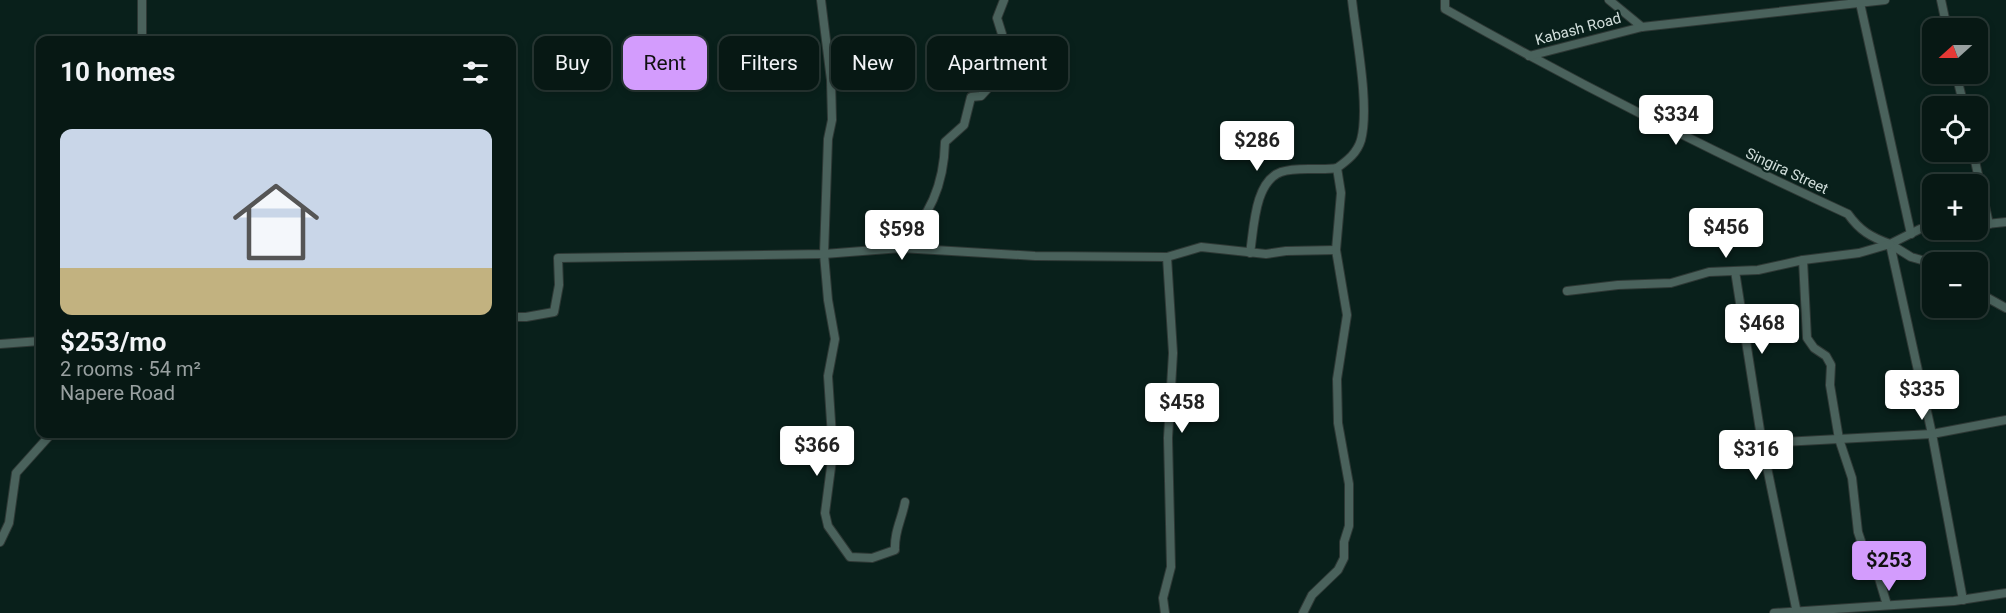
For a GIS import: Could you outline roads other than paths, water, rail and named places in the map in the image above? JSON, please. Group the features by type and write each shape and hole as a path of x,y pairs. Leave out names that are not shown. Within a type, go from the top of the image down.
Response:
{"street":[{"path":"142,0 142,36"},
{"path":"821,0 831,80 832,120 828,139 824,254 828,300 836,339 828,376 833,452 825,513 828,526 849,556 873,558 896,550 896,527 903,515 905,502"},
{"path":"901,248 924,221 934,200 942,175 945,142 964,125 971,97 981,96 991,85 1002,34 997,18 1004,0"},
{"path":"1250,253 1259,201 1268,180 1282,172 1338,168 1353,155 1360,141 1365,112 1352,0"},
{"name":"Singira Street","path":"1445,0 1445,9 1528,56 1739,164 1848,214 1858,228 1869,236 1890,244 1911,258 1922,261"},
{"path":"1609,0 1642,27"},
{"name":"Kabash Road","path":"1528,56 1642,27 1885,0"},
{"path":"1941,0 1945,18"},
{"path":"1860,3 1911,234"},
{"path":"1975,162 1989,224 2006,222"},
{"path":"1303,613 1312,595 1338,570 1344,558 1344,542 1349,526 1349,484 1338,423 1337,379 1347,315 1336,250 1341,193 1338,168"},
{"path":"1567,291 1618,285 1671,283 1709,272 1758,270 1803,260 1859,253 1922,231"},
{"path":"1890,244 1932,434 1962,600"},
{"path":"516,317 554,312 559,285 558,258 824,254 901,248 1035,256 1167,257 1201,247 1250,253 1336,250"},
{"path":"1165,613 1163,598 1171,567 1168,438 1173,353 1167,257"},
{"path":"1803,260 1807,338 1814,348 1826,356 1831,365 1830,385 1839,440 1852,478 1858,532 1867,559 1879,578 1887,605"},
{"path":"1735,271 1762,443 1796,612"},
{"path":"1988,298 2006,308"},
{"path":"0,344 36,341"},
{"path":"1762,443 1932,434 2006,420"},
{"path":"0,542 9,523 16,473 47,438"},
{"path":"1774,613 1962,600 2006,593"}]}
